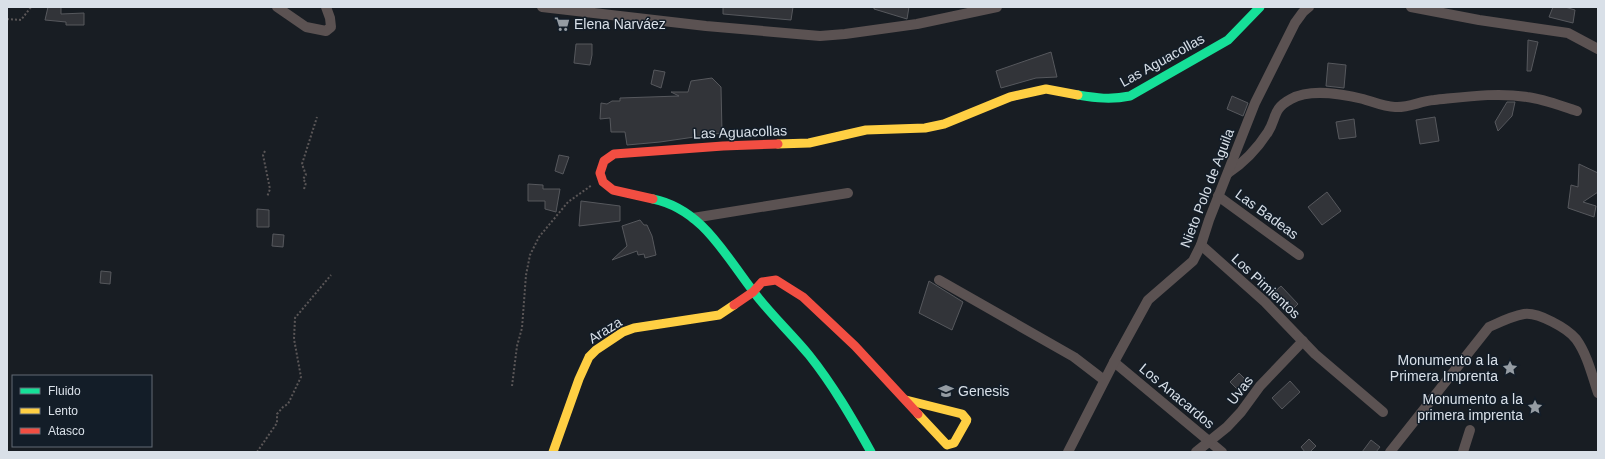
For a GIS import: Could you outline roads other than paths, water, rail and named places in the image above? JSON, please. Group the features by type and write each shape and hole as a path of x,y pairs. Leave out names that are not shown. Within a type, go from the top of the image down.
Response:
{"street":[{"path":"277,7 306,27 326,31 331,27 330,18 326,7"},
{"path":"542,7 790,34 832,36 917,24 997,7"},
{"name":"Las Aguacollas","path":"693,218 681,208 670,204 610,189 601,179 600,173 602,164 608,157 614,154 723,146 809,143 866,130 925,128 944,124 1010,97 1046,89 1116,99 1130,96 1228,40 1260,7"},
{"name":"Nieto Polo de Aguila","path":"1068,452 1104,380 1148,300 1193,261 1201,245 1218,196 1256,103 1278,54 1295,23 1303,12 1309,7"},
{"path":"1411,7 1479,20 1568,33 1598,49"},
{"path":"1228,173 1243,164 1250,156 1269,130 1273,118 1280,108 1290,100 1303,94 1353,97 1394,108 1410,106 1431,100 1490,96 1528,97 1577,111"},
{"path":"693,218 848,193"},
{"name":"Las Badeas","path":"1218,196 1299,255"},
{"path":"693,218 722,247 754,292 809,354 841,399 872,452"},
{"name":"Los Pimientos","path":"1201,245 1265,302 1338,375 1383,412"},
{"name":"Araza","path":"554,452 579,378 589,356 596,350 623,332 634,328 669,322 688,321 719,315 754,292 762,282 776,280 803,297 855,346 947,445 954,443 967,420 965,416 906,400"},
{"path":"939,280 1074,357 1104,380"},
{"path":"1390,452 1489,327 1504,320 1525,314 1550,321 1562,327 1576,338 1585,355 1598,393"},
{"name":"Uvas","path":"1196,452 1210,442 1241,412 1260,386 1307,345"},
{"name":"Los Anacardos","path":"1114,362 1222,452"},
{"path":"1463,452 1470,430"}],"place":[{"name":"Elena Narváez","path":"562,24"},
{"name":"Monumento a la Primera Imprenta","path":"1510,368"},
{"name":"Genesis","path":"946,391"},
{"name":"Monumento a la primera imprenta","path":"1535,407"}]}
